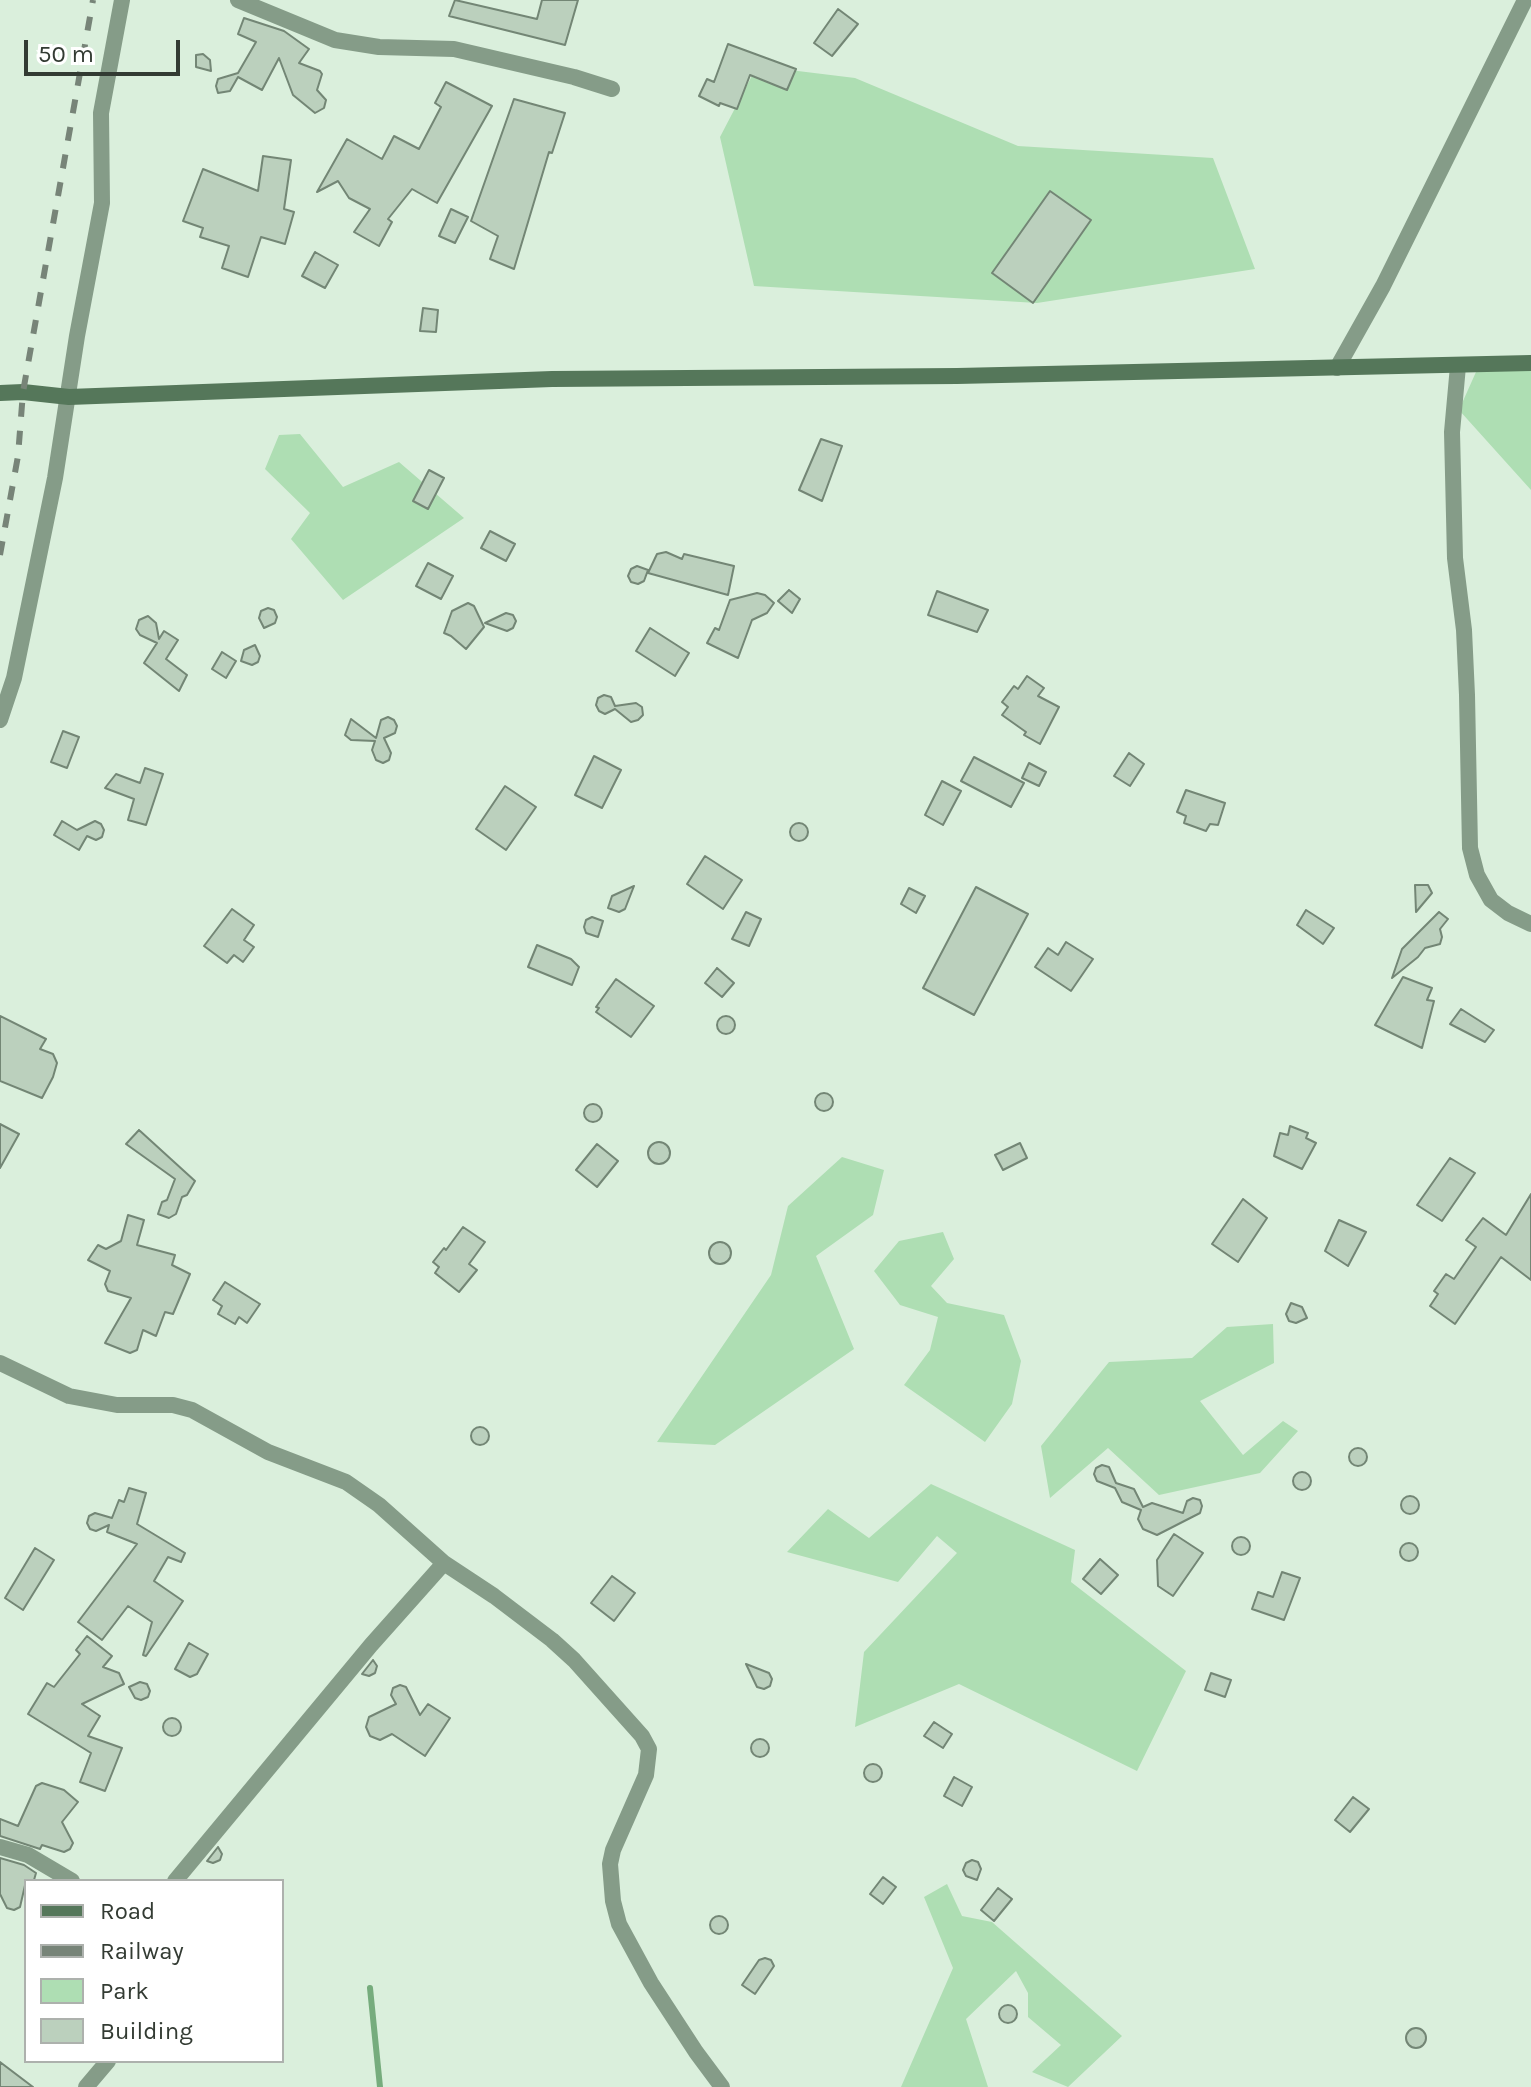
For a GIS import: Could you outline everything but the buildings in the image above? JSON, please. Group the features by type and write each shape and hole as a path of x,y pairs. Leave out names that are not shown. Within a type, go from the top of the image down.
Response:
{"street":[{"path":"0,720 14,678 33,595 102,203 101,113 122,0"},
{"path":"238,0 335,40 379,47 454,49 612,89"},
{"path":"1337,368 1383,286 1525,0"},
{"path":"0,393 69,397 552,379 957,376 1531,363"},
{"path":"1458,366 1452,432 1455,558 1464,630 1470,848 1477,875 1491,900 1508,913 1531,924"},
{"path":"0,1363 69,1396 117,1405 173,1405 192,1410 268,1452 329,1473 379,1505 444,1563 494,1596 562,1648 591,1677 649,1749 646,1775 610,1864 613,1901 619,1924 651,1983 722,2087"},
{"path":"177,1879 371,1645 444,1563"},
{"path":"0,1847 28,1855 69,1879"},
{"path":"86,2087 106,2063"}],"green space":[{"path":"757,66 855,78 1018,146 1213,158 1255,269 1037,303 754,286 720,137"},
{"path":"1531,355 1531,490 1459,410 1480,363"},
{"path":"300,434 343,487 399,462 464,518 343,600 291,539 310,513 265,469 279,435"},
{"path":"842,1157 884,1170 873,1215 816,1256 854,1349 715,1445 657,1442 771,1275 788,1206"},
{"path":"943,1232 954,1259 931,1286 947,1303 1004,1315 1021,1361 1012,1404 985,1442 904,1385 930,1350 938,1317 900,1305 874,1271 899,1241"},
{"path":"1273,1324 1274,1363 1200,1401 1243,1455 1283,1421 1298,1431 1260,1473 1159,1495 1108,1448 1050,1498 1041,1446 1109,1362 1192,1358 1227,1327"},
{"path":"931,1484 1075,1550 1071,1582 1186,1671 1137,1771 959,1684 855,1727 864,1652 957,1553 937,1536 898,1582 787,1552 828,1509 869,1538"},
{"path":"947,1884 962,1916 992,1922 1122,2036 1068,2087 1032,2072 1061,2045 1028,2017 1028,1993 1016,1971 966,2019 988,2087 901,2087 953,1968 924,1897"}],"waterway":[{"path":"370,1988 380,2087"}],"railway":[{"path":"0,555 18,456 23,392 93,0"}]}
